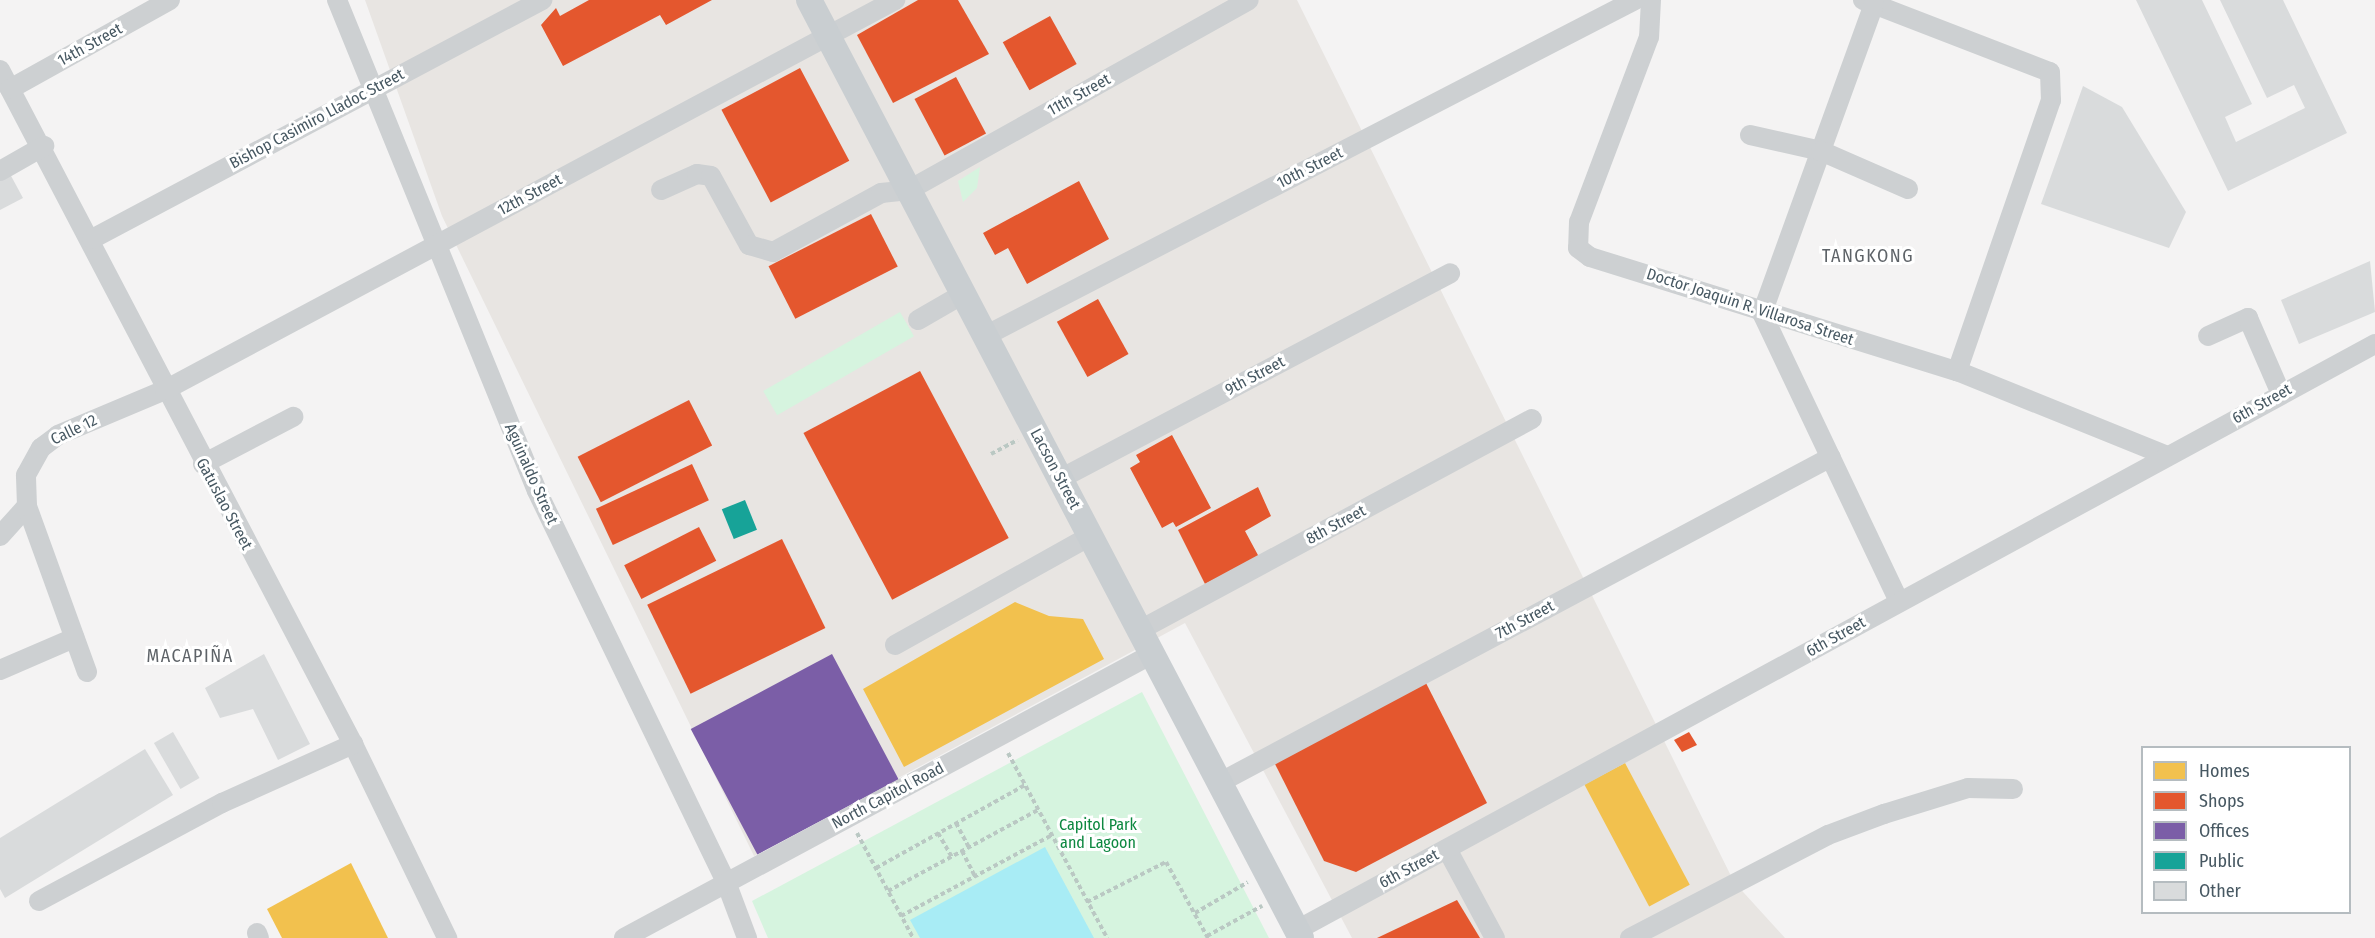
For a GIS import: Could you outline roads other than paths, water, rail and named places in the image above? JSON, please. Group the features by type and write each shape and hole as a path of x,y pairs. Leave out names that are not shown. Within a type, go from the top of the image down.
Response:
{"main road":[{"name":"Lacson Street","path":"809,0 1299,934"}],"street":[{"name":"14th Street","path":"10,89 170,0"},
{"name":"Aguinaldo Street","path":"337,0 434,247 537,491 726,882 747,938"},
{"name":"Bishop Casimiro Lladoc Street","path":"92,239 542,0"},
{"name":"12th Street","path":"165,390 895,0"},
{"name":"11th Street","path":"909,190 1249,0"},
{"name":"10th Street","path":"985,336 1635,0"},
{"name":"Doctor Joaquin R. Villarosa Street","path":"1650,0 1649,37 1579,222 1578,248 1590,257 1762,313 1957,371 2167,456"},
{"path":"1899,602 1762,313 1821,151 1868,2 2038,63 2050,72 2053,83 1957,371"},
{"name":"Gatuslao Street","path":"0,70 44,146 203,464 353,744 447,938"},
{"path":"1750,135 1821,151 1908,189"},
{"path":"0,171 44,146"},
{"path":"661,190 697,174 711,176 749,245 773,252 881,193 909,190"},
{"name":"9th Street","path":"1060,479 1450,273"},
{"path":"918,320 963,294"},
{"path":"2208,336 2248,318 2281,394"},
{"name":"6th Street","path":"1299,934 1446,849 2375,344"},
{"name":"Calle 12","path":"87,672 27,506 24,490 31,461 57,435 165,390"},
{"path":"203,464 293,417"},
{"name":"8th Street","path":"1140,630 1532,419"},
{"name":"7th Street","path":"1220,783 1831,458"},
{"path":"0,536 27,506"},
{"path":"895,645 1090,536"},
{"path":"0,670 74,638"},
{"name":"North Capitol Road","path":"624,938 1152,654"},
{"path":"39,901 222,803 353,744"},
{"path":"1630,938 1720,890 1884,813 1968,788 2013,789"},
{"path":"1446,849 1495,938"}],"water":[{"path":"1045,847 1094,938 920,938 910,920"}],"district":[{"name":"TANGKONG","path":"1868,256"},
{"name":"MACAPIÑA","path":"190,656"}],"park label":[{"name":"Capitol Park and Lagoon","path":"1098,834"}]}
